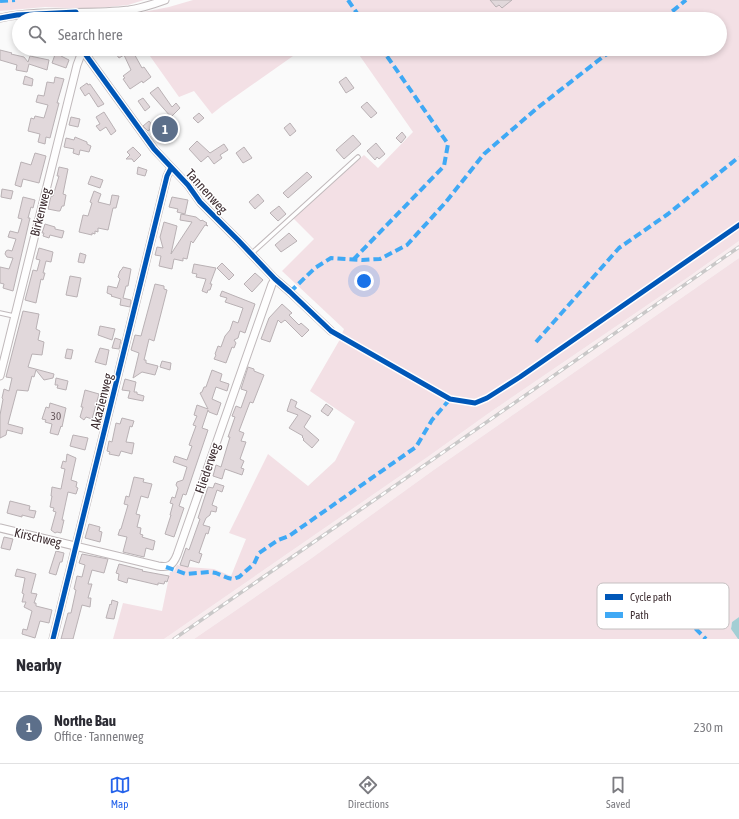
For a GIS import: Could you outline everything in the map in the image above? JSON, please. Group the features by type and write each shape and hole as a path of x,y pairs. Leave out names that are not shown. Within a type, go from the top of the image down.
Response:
{"street":[{"path":"109,12 131,10 165,0"},
{"path":"0,18 12,16"},
{"name":"Birkenweg","path":"0,376 81,56"},
{"name":"Tannenweg","path":"87,56 154,149 188,186 200,202 275,279 331,331"},
{"name":"Akazienweg","path":"53,639 167,176 171,168"},
{"name":"Fliederweg","path":"76,546 162,566 171,566 174,562 254,332 275,279"},
{"name":"Kirschweg","path":"0,528 76,546"}],"lane":[{"path":"251,254 358,157"},
{"path":"0,313 15,316"}],"shaded area":[{"path":"0,0 144,0 128,5 88,9 45,7 0,11"},
{"path":"193,0 739,0 739,241 164,639 113,639 123,603 162,611 170,572 174,571 177,565 214,569 231,576 246,539 229,533 268,454 308,486 335,461 355,422 310,391 339,341 344,329 282,271 314,239 293,218 364,155 378,168 413,132 360,56 727,56 727,12 143,12"},
{"path":"150,56 293,56 212,114 194,91 179,97"},
{"path":"739,241 739,258 435,469 309,560 194,639 164,639 489,413 690,276"},
{"path":"739,258 739,617 732,622 731,629 738,639 194,639 309,560 435,469"}],"water":[{"path":"739,617 738,639 731,629 732,622"}],"building":[{"path":"490,0 512,0 502,8 499,5 496,7"},
{"path":"0,50 12,53 12,56 24,57 28,62 30,56 49,60 47,70 29,64 27,72 16,70 17,65 0,60"},
{"path":"54,56 61,56 69,60 66,68 52,63"},
{"path":"124,56 135,56 142,68 144,67 151,77 143,83 142,81 130,89 123,79 125,78 123,76 131,70"},
{"path":"25,76 33,79 32,86 23,84"},
{"path":"55,77 64,79 57,103 59,103 50,138 46,137 45,144 38,142 40,134 28,131 31,118 34,119 35,116 44,118 48,105 36,102 38,95 44,96 47,82 54,83"},
{"path":"346,77 354,88 346,93 339,82"},
{"path":"87,83 88,85 90,84 104,104 98,107 89,93 85,96 80,88"},
{"path":"158,87 172,107 176,103 180,108 171,117 150,93"},
{"path":"143,98 150,107 145,111 138,101"},
{"path":"367,102 377,113 371,118 361,107"},
{"path":"104,112 116,131 111,135 106,127 100,131 96,126 100,124 96,117"},
{"path":"199,113 204,118 198,123 193,118"},
{"path":"71,117 80,119 78,127 69,125"},
{"path":"149,121 154,127 161,121 172,135 163,142 152,128 148,131 143,126"},
{"path":"290,123 296,131 290,136 284,128"},
{"path":"402,132 406,137 401,143 396,138"},
{"path":"353,135 361,144 344,159 336,150"},
{"path":"75,137 87,142 87,144 91,146 89,152 80,150 79,155 73,153 74,149 64,147 66,138 74,140"},
{"path":"197,141 210,153 224,144 228,150 220,155 222,158 214,164 208,156 201,162 189,149"},
{"path":"376,143 385,154 379,159 377,157 375,160 367,151"},
{"path":"133,147 141,155 134,162 132,159 126,159 130,155 127,152"},
{"path":"244,147 252,158 243,163 236,153"},
{"path":"35,153 46,156 39,183 23,179 21,187 15,185 21,162 31,165"},
{"path":"59,167 68,169 63,194 66,195 64,206 62,206 60,211 58,211 48,209 51,196 53,196 59,176 57,176"},
{"path":"138,167 147,170 145,176 137,174"},
{"path":"307,172 312,177 288,198 283,193"},
{"path":"91,176 103,180 100,188 88,184"},
{"path":"2,189 13,191 11,199 1,197"},
{"path":"94,191 101,194 98,202 110,205 112,195 119,196 116,208 113,208 108,230 98,228 98,232 95,231 95,234 92,233 92,235 79,232 83,215 88,216 92,203 90,202"},
{"path":"258,194 264,201 255,209 249,202"},
{"path":"23,197 35,200 28,218 30,218 13,291 3,288 4,284 0,283 0,267 9,269 13,258 7,257 5,254 8,250 12,251 16,239 8,237 10,231 18,233 22,219 18,218"},
{"path":"172,197 188,200 185,214 177,212 178,209 169,207"},
{"path":"279,206 286,214 278,221 270,213"},
{"path":"181,214 196,217 207,223 206,224 208,226 205,225 193,243 191,241 187,259 183,258 183,261 174,259 172,269 159,266 161,256 155,255 157,247 163,248 160,237 164,222 177,226 171,254 192,222 180,220"},
{"path":"45,224 55,227 55,229 64,231 62,238 50,235 49,238 43,236 44,233 42,233"},
{"path":"289,233 297,241 281,252 275,245"},
{"path":"39,248 53,252 51,262 46,261 43,273 45,273 43,280 41,279 36,303 25,300 33,270 37,271 40,260 36,259"},
{"path":"80,253 86,255 84,263 78,262"},
{"path":"222,263 234,275 229,280 217,268"},
{"path":"194,264 216,268 210,284 212,284 210,290 208,290 207,293 202,291 206,279 196,277 197,274 192,273"},
{"path":"123,267 131,269 128,286 126,286 123,298 131,300 130,307 120,305 121,299 107,293 108,286 117,288 120,279 118,277"},
{"path":"255,273 263,280 252,292 244,284"},
{"path":"70,276 81,278 77,297 66,295"},
{"path":"155,284 164,286 164,289 167,290 154,341 149,339 144,360 146,360 146,363 158,366 155,375 142,372 133,378 139,353 131,350 135,335 141,336"},
{"path":"222,291 255,304 245,333 240,331 238,338 234,340 236,343 234,348 232,347 226,363 214,359 215,354 218,346 221,347 233,321 238,323 243,308 225,302 227,298 220,296"},
{"path":"282,304 292,313 289,315 299,325 301,323 309,330 302,337 285,320 281,323 278,320 270,342 261,339 269,318"},
{"path":"23,311 39,314 36,329 40,331 38,340 44,342 42,355 32,354 28,367 54,374 53,378 44,380 36,370 34,377 32,376 28,391 17,390 8,424 23,428 22,434 7,430 6,435 0,438 2,398 4,389 9,391 12,378 6,377"},
{"path":"100,326 115,329 112,340 98,335"},
{"path":"115,338 121,340 119,349 112,348"},
{"path":"100,348 109,350 106,365 95,362"},
{"path":"67,349 73,350 71,359 65,358"},
{"path":"162,361 171,363 170,370 160,367"},
{"path":"248,367 264,375 253,403 250,402 239,431 244,433 241,441 246,442 240,459 244,461 241,468 244,469 242,475 225,469 222,479 213,476 216,465 221,467 230,437 228,437 235,417 232,416 236,406 241,408 247,391 241,389"},
{"path":"212,370 222,374 220,381 229,384 227,391 216,387 212,399 221,403 217,415 209,412 208,410 202,428 208,430 186,495 183,494 179,506 184,508 174,537 165,534 173,504 170,503 172,497 175,498 178,488 176,485 177,482 183,480 187,467 173,462 175,456 187,460 192,446 189,445 196,426 193,425 197,416 194,415 197,405 208,409 200,393 204,387 206,387"},
{"path":"56,378 68,381 66,390 57,388 58,385 55,385"},
{"path":"125,379 136,382 134,392 144,396 143,401 128,398 130,391 122,390"},
{"path":"85,390 99,394 92,419 86,417 84,420 80,417"},
{"path":"291,399 297,402 295,407 311,416 304,427 319,440 312,448 303,440 303,436 289,428 298,415 287,411"},
{"path":"50,403 66,408 62,427 61,426 58,435 50,433 52,424 45,422 46,420 42,419 46,407 49,408"},
{"path":"326,404 333,409 328,416 321,411"},
{"path":"122,418 134,421 132,427 130,426 126,442 134,443 132,454 121,451 119,456 109,454 110,452 107,451 109,441 112,442 116,423 120,424"},
{"path":"73,435 88,438 85,450 70,446"},
{"path":"67,454 76,458 71,480 77,482 76,487 78,488 76,494 68,492 62,520 64,520 61,533 55,533 51,530 56,512 53,511 54,508 50,507 52,487 61,489 65,469 61,468 63,461 66,462"},
{"path":"134,477 144,479 143,482 152,484 148,498 141,496 136,514 140,515 137,527 141,528 140,534 143,535 142,537 155,541 153,550 146,548 144,557 123,552 127,537 118,535 128,505 124,504 126,496 129,497"},
{"path":"215,483 224,486 222,492 217,490 212,505 217,507 216,512 211,511 203,525 210,527 208,534 206,533 199,553 202,554 199,563 190,560 188,567 180,565 186,548 189,550 200,519 198,518 208,487 213,488"},
{"path":"10,501 30,506 29,510 36,511 34,518 22,515 22,517 7,513"},
{"path":"89,524 100,527 99,531 102,532 100,542 85,538"},
{"path":"4,537 13,539 10,550 1,548"},
{"path":"56,551 64,553 56,575 49,573"},
{"path":"82,554 108,559 104,573 92,570 88,584 92,584 88,598 91,598 90,607 82,605 73,639 61,639 68,613 71,613 76,590 74,589 77,576 82,577 85,565 79,563"},
{"path":"119,564 143,570 142,571 169,576 167,582 165,581 164,584 158,583 158,585 128,578 127,583 118,580 119,574 116,573"},
{"path":"17,569 36,574 31,593 37,594 34,603 36,603 36,606 52,610 49,623 40,621 35,638 22,634 23,629 27,630 32,611 24,607 26,602 22,602 25,578 15,576"},
{"path":"112,600 118,602 114,619 106,618"}],"railway":[{"path":"174,639 739,247"}],"marked path":[{"path":"0,1 15,0"},
{"path":"348,0 356,12"},
{"path":"671,12 686,0"},
{"path":"353,260 444,166 448,144 387,56"},
{"path":"290,292 315,268 331,258 362,260 380,259 407,245 445,203 484,154 536,109 604,56"},
{"path":"536,342 619,248 668,214 739,157"},
{"path":"166,567 186,574 209,572 233,579 239,577 254,564 259,553 278,540 289,536 416,447 432,420 450,399"},
{"path":"696,629 706,639"}],"cycle path":[{"path":"0,18 12,16"},
{"path":"87,56 154,149 188,185 200,202 275,279 331,331 450,399 475,403 487,398 520,377 739,225"},
{"path":"53,639 167,176 171,168"}],"place":[{"name":"Northe Bau","path":"165,129"}]}
